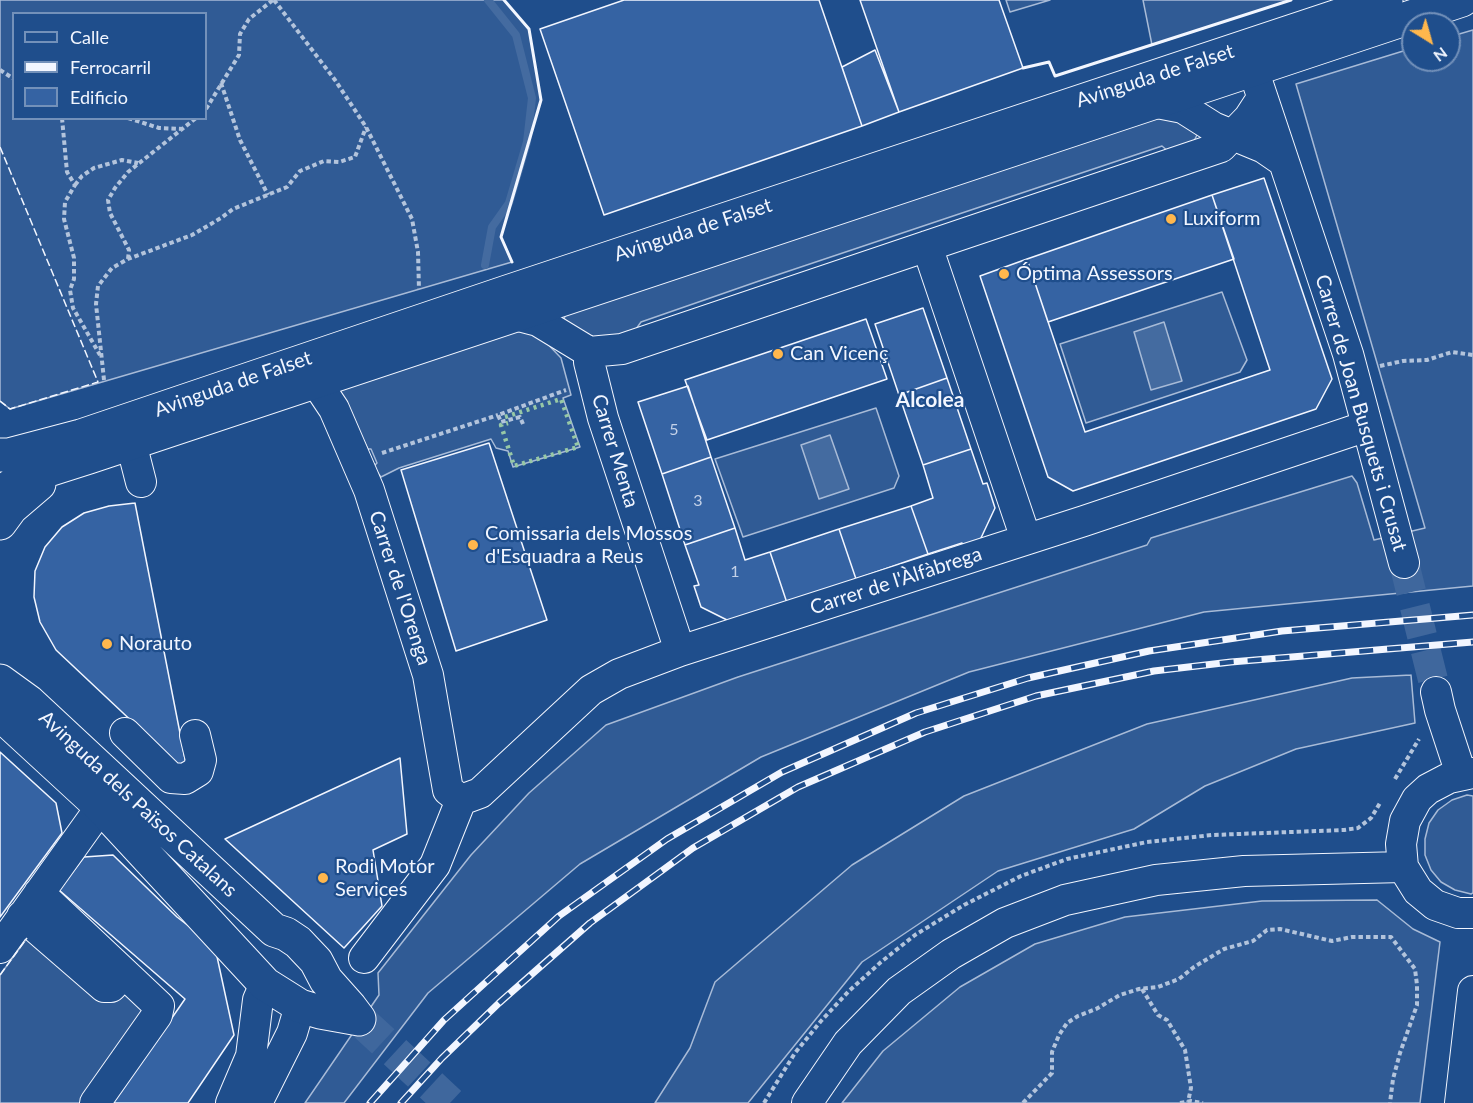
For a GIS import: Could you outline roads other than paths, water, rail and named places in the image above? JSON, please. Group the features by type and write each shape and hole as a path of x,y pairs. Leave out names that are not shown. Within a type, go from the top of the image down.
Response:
{"main road":[{"name":"Avinguda de Falset","path":"0,493 22,478 85,447 507,292 1386,0"},
{"name":"Avinguda de Falset","path":"0,455 131,443 1152,102 1258,84 1462,0"},
{"path":"0,523 11,508 34,487 85,447"},
{"path":"0,663 14,714"},
{"name":"Avinguda dels Països Catalans","path":"0,681 14,714 257,977 304,1007 358,1019 326,980 323,972 307,951 286,934 273,930 14,714"},
{"path":"257,977 249,950 263,934 273,930"},
{"path":"304,1007 322,991 326,980"}],"street":[{"path":"515,315 538,321 589,352 622,349 1221,147 1249,118 1258,84"},
{"name":"Carrer de Joan Busquets i Crusat","path":"1258,84 1353,372 1404,563"},
{"path":"1152,102 1183,108 1213,127 1264,148 1283,161"},
{"path":"927,246 1026,539"},
{"name":"Carrer Menta","path":"589,352 589,362 603,418 680,651"},
{"name":"Carrer de l'Orenga","path":"315,382 334,409 369,490 428,675 448,790 461,800"},
{"name":"Carrer de l'Àlfàbrega","path":"461,800 480,793 591,690 620,674 680,651 1367,426"},
{"path":"0,438 12,443 85,447"},
{"path":"131,443 141,482"},
{"path":"1436,692 1440,710 1467,773 1428,789 1418,799 1405,821 1401,844 1403,867 1418,891 1435,905 1458,913 1473,913"},
{"path":"125,733 171,778 185,779 198,771 201,760 195,735"},
{"path":"364,958 435,865 461,800"},
{"path":"0,948 101,807"},
{"path":"807,1103 848,1043 899,991 951,954 1005,923 1065,900 1156,880 1244,871 1403,867"},
{"path":"31,905 104,987 111,987 114,984"},
{"path":"31,905 159,1006 157,1015 95,1103"},
{"path":"231,1103 251,1056 258,1000 257,977"},
{"path":"1460,1103 1473,991"},
{"path":"257,1103 304,1007"}],"waterway":[{"path":"485,265 492,227 509,203 527,142 532,98 516,35 488,0"}],"tunnel":[{"path":"1404,563 1436,692"},
{"path":"359,1019 450,1103"}],"railway":[{"path":"370,1103 444,1020 559,916 667,839 782,772 916,713 1028,678 1149,651 1282,631 1473,615"},
{"path":"401,1103 442,1058 499,1003 590,923 693,848 798,787 925,732 1036,696 1154,671 1231,662 1473,642"}],"place":[{"name":"Luxiform","path":"1171,219"},
{"name":"Óptima Assessors","path":"1004,274"},
{"name":"Can Vicenç","path":"778,354"},
{"name":"Comissaria dels Mossos d'Esquadra a Reus","path":"473,545"},
{"name":"Norauto","path":"107,644"},
{"name":"Rodi Motor Services","path":"323,878"}],"district":[{"name":"Alcolea","path":"930,400"}]}
